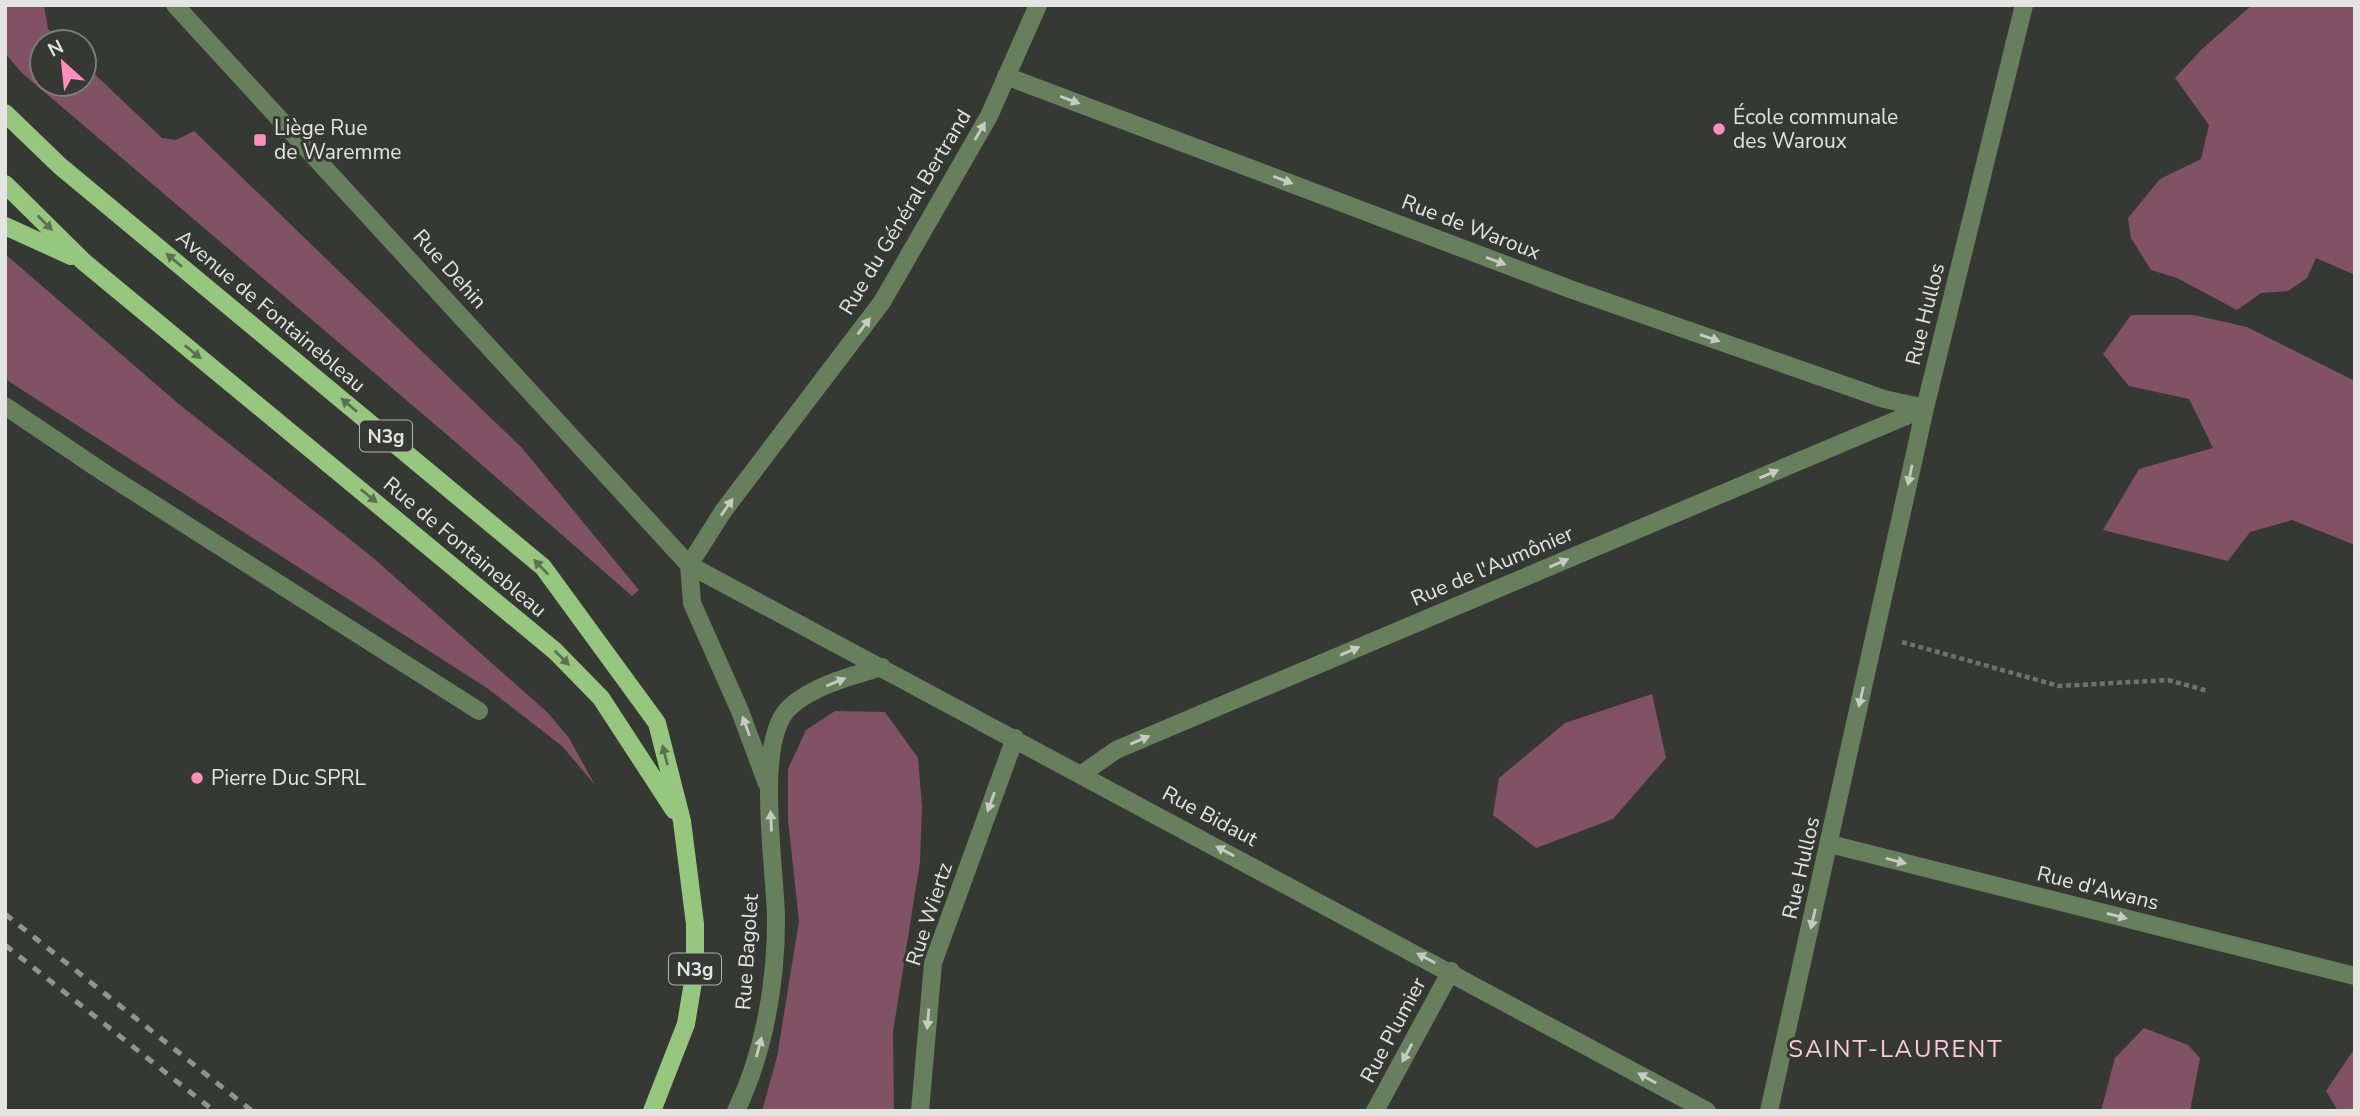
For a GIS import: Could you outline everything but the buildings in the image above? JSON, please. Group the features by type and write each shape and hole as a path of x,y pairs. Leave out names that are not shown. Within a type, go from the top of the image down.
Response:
{"main road":[{"name":"Avenue de Fontainebleau","path":"5,113 60,166 543,567 657,723 682,821"},
{"name":"N3g","path":"5,184 84,262"},
{"path":"5,226 84,262"},
{"name":"Rue de Fontainebleau","path":"84,262 555,651 601,698 682,821"},
{"name":"N3g","path":"652,1111 686,1024 695,970 695,924 682,821"}],"street":[{"name":"Rue Dehin","path":"175,5 690,565"},
{"name":"Rue du Général Bertrand","path":"690,565 724,510 882,302 989,116 1038,5"},
{"name":"Rue Hullos","path":"1769,1111 1925,408 2024,5"},
{"name":"Rue de Waroux","path":"1006,76 1570,289 1884,399 1925,408"},
{"path":"5,406 103,472 479,711"},
{"name":"Rue de l'Aumônier","path":"1082,774 1116,750 1925,408"},
{"name":"Rue Bidaut","path":"690,565 882,667 901,680 1451,971 1707,1111"},
{"name":"Rue Bagolet","path":"690,565 692,603 740,711 769,791"},
{"name":"Rue Bagolet","path":"736,1111 747,1087 769,1009 776,920 769,791 773,732 789,707 833,682 882,667"},
{"name":"Rue Wiertz","path":"920,1111 933,963 1015,738"},
{"name":"Rue d'Awans","path":"1830,844 2355,976"},
{"name":"Rue Plumier","path":"1376,1111 1451,971"}],"path":[{"path":"1875,635 2059,686 2168,680 2208,691"}],"shaded area":[{"path":"5,5 44,5 48,28 28,28 28,78 5,53"},
{"path":"2252,5 2355,5 2355,275 2316,258 2307,278 2288,291 2261,293 2237,310 2177,278 2151,270 2131,238 2128,218 2160,179 2201,159 2209,125 2175,78 2202,49"},
{"path":"98,77 162,138 176,140 194,131 522,448 639,590 632,596 51,98 98,98"},
{"path":"5,254 180,405 371,556 547,712 569,738 595,785 562,746 487,688 5,379"},
{"path":"2131,315 2194,315 2247,327 2355,381 2355,545 2292,520 2250,532 2228,561 2103,530 2139,469 2213,448 2189,399 2129,386 2103,354"},
{"path":"1652,694 1666,758 1613,819 1536,848 1493,815 1499,778 1565,723"},
{"path":"835,711 885,712 918,758 922,806 920,862 893,1032 894,1111 762,1111 777,1057 799,921 788,820 788,769 806,730"},
{"path":"2144,1028 2188,1045 2200,1058 2190,1111 2101,1111 2115,1058"},
{"path":"2355,1048 2355,1111 2338,1111 2326,1091"}],"railway":[{"path":"5,914 252,1111"},
{"path":"5,945 214,1111"}],"place":[{"name":"École communale des Waroux","path":"1719,129"},
{"name":"Liège Rue de Waremme","path":"260,140"},
{"name":"Pierre Duc SPRL","path":"197,778"}],"district":[{"name":"SAINT-LAURENT","path":"1896,1049"}]}
